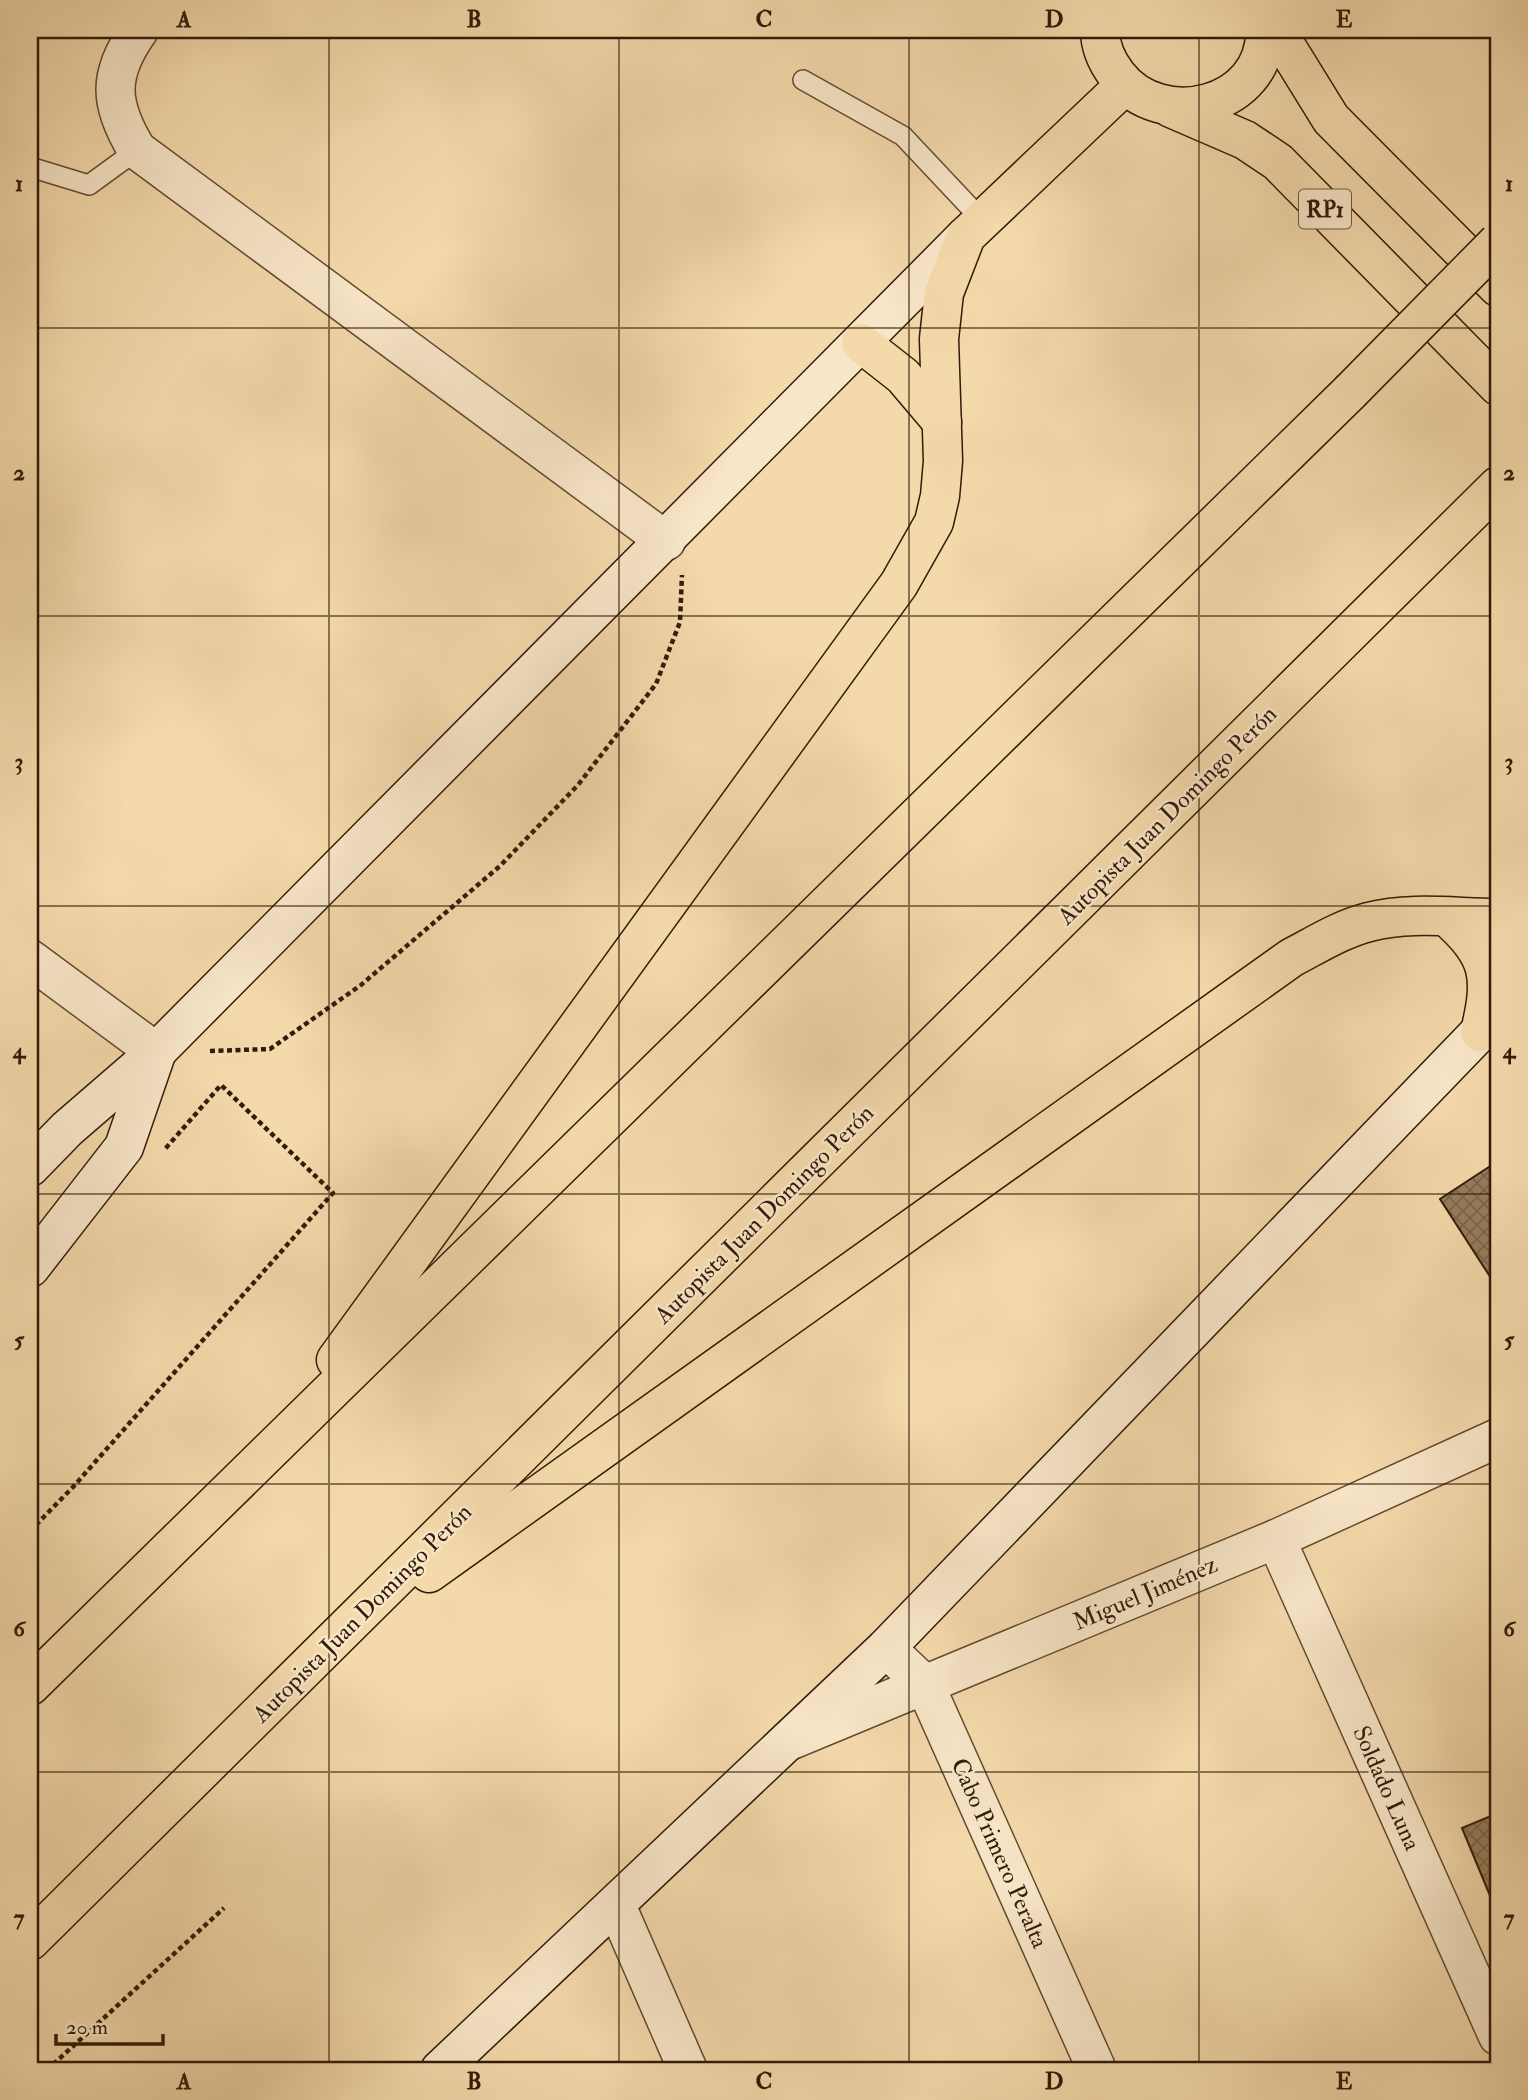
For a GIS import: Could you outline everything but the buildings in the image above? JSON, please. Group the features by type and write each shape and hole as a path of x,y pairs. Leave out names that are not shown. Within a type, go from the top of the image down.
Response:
{"main road":[{"path":"139,30 123,52 115,85 119,121 137,150 666,541"},
{"name":"RP1","path":"1100,30 1109,63 1125,85 1146,100 1245,140 1278,162 1498,386"},
{"name":"RP1","path":"1171,108 1197,107 1222,99 1243,83 1258,62 1265,30"},
{"name":"RP1","path":"1276,30 1331,119 1498,287"},
{"path":"30,1167 67,1129 156,1052 974,228 1125,85"},
{"path":"273,1447 899,584 934,522 943,461 939,339 944,293 974,228"},
{"path":"30,1686 1350,392 1498,242"},
{"path":"861,343 903,376 942,422"},
{"name":"Autopista Juan Domingo Perón","path":"30,1941 1495,490"},
{"path":"336,1639 1291,958 1336,934 1368,922 1400,916 1498,918"},
{"path":"440,2070 886,1648 1489,1022 1487,968 1470,937 1447,917"},
{"path":"30,959 156,1052"},
{"path":"30,1268 124,1147 156,1052"},
{"name":"Miguel Jiménez","path":"788,1742 1276,1539 1498,1438"},
{"name":"Soldado Luna","path":"1276,1539 1498,2036"},
{"name":"Cabo Primero Peralta","path":"886,1648 925,1685 1097,2070"},
{"path":"616,1905 688,2070"}],"lane":[{"path":"803,80 903,135 974,228"},
{"path":"30,167 89,185 137,150"}],"path":[{"path":"156,1052 270,1049 361,985 500,866 578,785 656,684 680,622 683,578 666,541"},
{"path":"30,1531 73,1487 333,1193 221,1085 157,1158"},
{"path":"47,2070 224,1908"}]}
